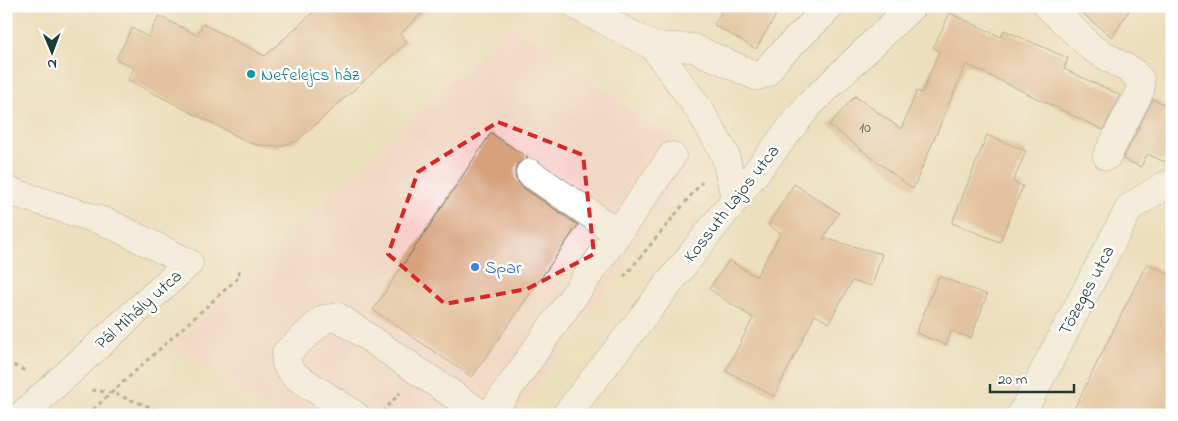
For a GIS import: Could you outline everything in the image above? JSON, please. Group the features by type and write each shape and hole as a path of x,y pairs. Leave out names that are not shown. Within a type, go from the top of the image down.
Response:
{"street":[{"path":"577,6 653,46 693,48 756,76 766,73 776,59 831,6"},
{"name":"Kossuth Lajos utca","path":"566,415 808,106 912,6"},
{"path":"1048,6 1092,48 1132,72 1140,80 1140,91 1107,156"},
{"path":"653,46 700,109 725,154 735,198"},
{"path":"490,415 672,156"},
{"path":"530,173 618,232"},
{"name":"Tőzeges utca","path":"1021,415 1130,207 1164,186 1172,184"},
{"name":"Pál Mihály utca","path":"6,190 108,223 189,263 20,415"},
{"path":"355,415 294,375 286,364 286,353 324,319 338,317 483,415"},
{"path":"6,409 20,415"}],"path":[{"path":"618,285 725,154"},
{"path":"87,415 239,276 239,269"},
{"path":"112,393 172,415"}],"highlighted area":[{"path":"498,122 583,155 594,254 527,289 445,304 388,254 418,172"}],"shaded area":[{"path":"511,26 699,157 516,415 277,415 171,345"}],"building":[{"name":"Nefelejcs ház","path":"320,6 430,6 400,34 407,42 297,141 277,147 252,144 128,80 134,68 116,59 132,28 148,37 159,16 197,35 203,24 265,56"},
{"path":"724,6 761,6 776,15 756,49 714,25"},
{"path":"1073,6 1132,6 1112,37"},
{"path":"950,13 1001,37 1004,30 1068,58 1064,69 1120,95 1103,130 966,64 913,189 829,125 855,96 901,129 917,91 922,93 939,51 933,48"},
{"path":"1153,99 1172,108 1172,148 1165,162 1147,154 1141,167 1123,159"},
{"name":"Spar","path":"491,133 528,158 517,164 515,171 516,179 521,186 578,225 472,377 373,310"},
{"path":"987,135 1026,151 1013,182 1023,186 1000,242 952,223"},
{"path":"794,184 839,213 823,238 882,254 872,286 852,281 829,323 815,315 774,396 726,371 753,318 709,289 729,260 756,277 781,233 768,225"},
{"path":"1147,263 1172,276 1172,415 1087,415 1074,409"},
{"path":"939,276 987,295 971,338 951,331 946,345 916,333"}],"place":[{"name":"Nefelejcs ház","path":"251,74"},
{"name":"Spar","path":"475,267"}]}
